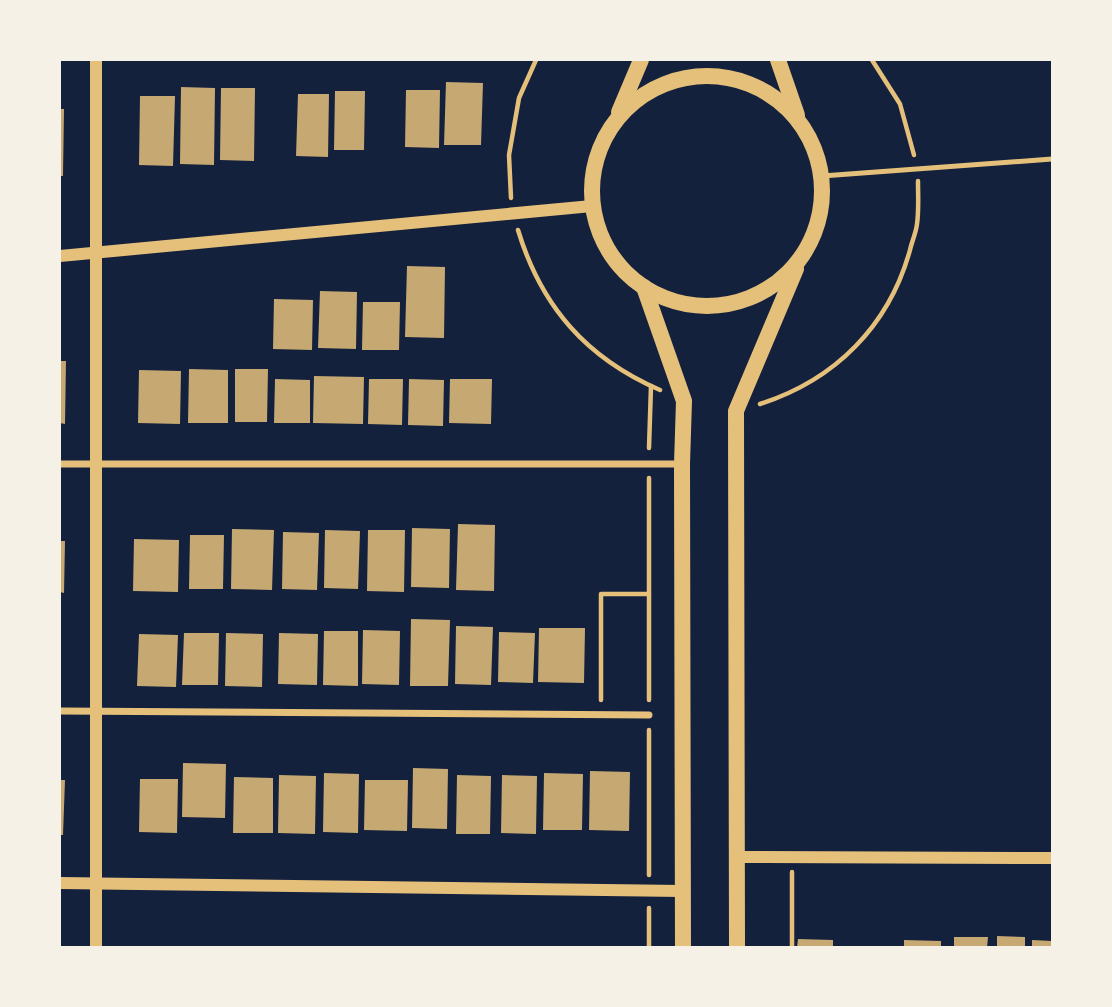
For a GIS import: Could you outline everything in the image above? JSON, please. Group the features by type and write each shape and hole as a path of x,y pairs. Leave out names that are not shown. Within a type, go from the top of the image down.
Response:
{"main road":[{"path":"641,60 600,147 592,176 592,206 600,235 615,261 644,287 663,298 692,305 722,306 751,298 778,283 799,261"},
{"path":"737,947 736,411 799,261 814,235 822,206 822,176 814,147 799,121 778,60"},
{"path":"615,120 636,99 663,84 692,76 722,76 751,84 778,99 799,121"},
{"path":"644,287 684,401 683,947"}],"street":[{"path":"96,60 96,947"},
{"path":"60,256 592,206"},
{"path":"60,464 682,464"},
{"path":"60,710 649,715"},
{"path":"737,857 1052,858"},
{"path":"60,883 682,891"}],"lane":[{"path":"822,176 1052,159"}],"path":[{"path":"536,60 519,98 509,155 513,213 528,264 555,310 591,350 651,386 684,401"},
{"path":"736,411 789,395 836,366 875,326 902,278 917,224 918,169 900,104 872,60"},
{"path":"649,947 651,386"},
{"path":"601,715 601,594 649,594"},
{"path":"792,857 792,947"}],"building":[{"path":"446,82 483,83 481,145 444,145"},
{"path":"181,87 215,88 214,165 180,164"},
{"path":"221,88 255,88 254,161 220,160"},
{"path":"406,90 440,90 439,148 405,147"},
{"path":"335,91 365,91 364,150 334,150"},
{"path":"298,94 329,94 328,157 296,156"},
{"path":"140,96 175,96 173,166 139,165"},
{"path":"60,109 64,109 63,176 60,176"},
{"path":"407,266 445,267 444,338 405,337"},
{"path":"320,291 357,292 356,349 318,348"},
{"path":"274,299 313,300 312,350 273,349"},
{"path":"363,302 400,302 399,350 362,350"},
{"path":"60,361 66,361 65,424 60,423"},
{"path":"189,369 228,370 228,423 188,423"},
{"path":"235,369 268,369 267,422 235,422"},
{"path":"139,370 181,371 180,424 138,423"},
{"path":"314,376 364,377 363,424 313,423"},
{"path":"275,379 310,380 310,423 274,423"},
{"path":"369,379 403,379 402,425 368,424"},
{"path":"409,379 444,380 443,426 408,425"},
{"path":"450,379 492,379 491,424 449,423"},
{"path":"458,524 495,525 494,591 456,590"},
{"path":"412,528 450,529 449,588 411,587"},
{"path":"232,529 274,530 272,590 231,589"},
{"path":"325,530 360,531 358,589 324,588"},
{"path":"368,530 405,530 404,592 367,591"},
{"path":"283,532 319,533 317,590 282,589"},
{"path":"190,535 224,535 223,589 189,589"},
{"path":"134,539 179,540 178,592 133,591"},
{"path":"60,541 65,541 64,593 60,592"},
{"path":"411,619 450,620 448,686 410,686"},
{"path":"456,626 493,627 491,685 455,684"},
{"path":"539,628 585,628 584,683 538,682"},
{"path":"363,630 400,631 399,685 362,684"},
{"path":"324,631 358,631 358,686 323,685"},
{"path":"499,632 535,633 533,683 498,682"},
{"path":"184,633 219,633 218,685 182,685"},
{"path":"226,633 263,634 262,687 225,686"},
{"path":"279,633 318,634 317,685 278,684"},
{"path":"139,634 178,635 176,687 137,686"},
{"path":"183,763 226,764 225,818 182,817"},
{"path":"413,768 448,769 447,829 412,828"},
{"path":"590,771 630,772 629,831 589,830"},
{"path":"324,773 359,774 358,833 323,832"},
{"path":"544,773 583,774 582,830 543,830"},
{"path":"279,775 316,776 315,834 278,833"},
{"path":"457,775 491,776 490,834 456,834"},
{"path":"502,775 537,776 536,834 501,833"},
{"path":"234,777 273,778 273,833 233,833"},
{"path":"140,779 178,779 177,833 139,832"},
{"path":"60,780 65,780 63,835 60,835"},
{"path":"365,780 408,780 407,831 364,830"},
{"path":"997,936 1025,937 1025,948 997,948"},
{"path":"954,937 988,937 987,948 954,948"},
{"path":"798,939 833,940 833,948 797,948"},
{"path":"904,940 941,941 941,948 904,948"},
{"path":"1032,940 1052,941 1052,948 1032,948"}]}
